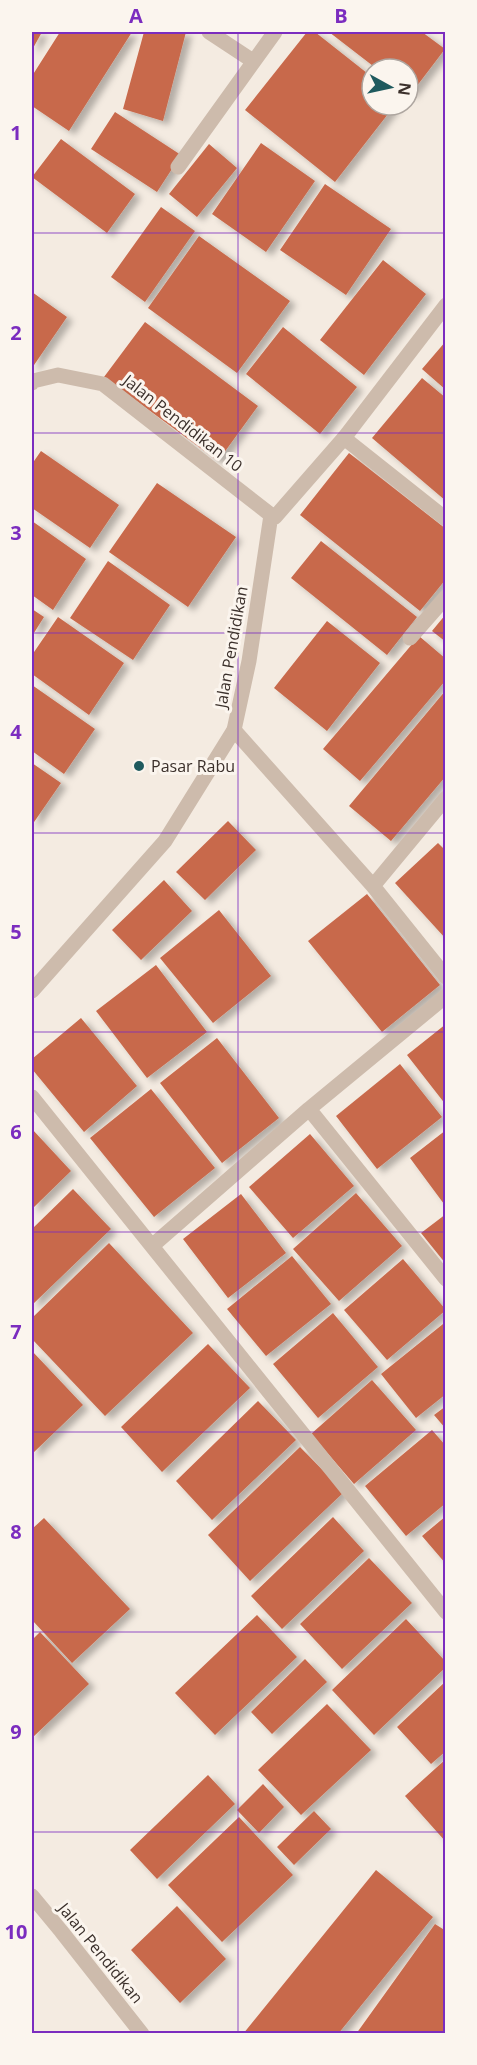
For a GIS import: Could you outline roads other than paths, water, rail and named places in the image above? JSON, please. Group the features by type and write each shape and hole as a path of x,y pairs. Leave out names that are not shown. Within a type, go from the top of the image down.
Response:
{"street":[{"path":"209,32 253,61"},
{"path":"178,166 275,32"},
{"path":"271,514 275,517 344,438 446,305"},
{"name":"Jalan Pendidikan 10","path":"32,383 58,375 103,384 271,514"},
{"path":"344,438 446,519"},
{"name":"Jalan Pendidikan","path":"32,991 165,841 234,730 249,661 271,514"},
{"path":"410,638 446,597"},
{"path":"234,730 373,886 446,977"},
{"path":"373,886 446,798"},
{"path":"152,1246 309,1109 446,996"},
{"path":"32,1097 446,1612"},
{"path":"309,1109 446,1279"},
{"name":"Jalan Pendidikan","path":"32,1896 142,2034"}],"place":[{"name":"Pasar Rabu","path":"139,766"}]}
